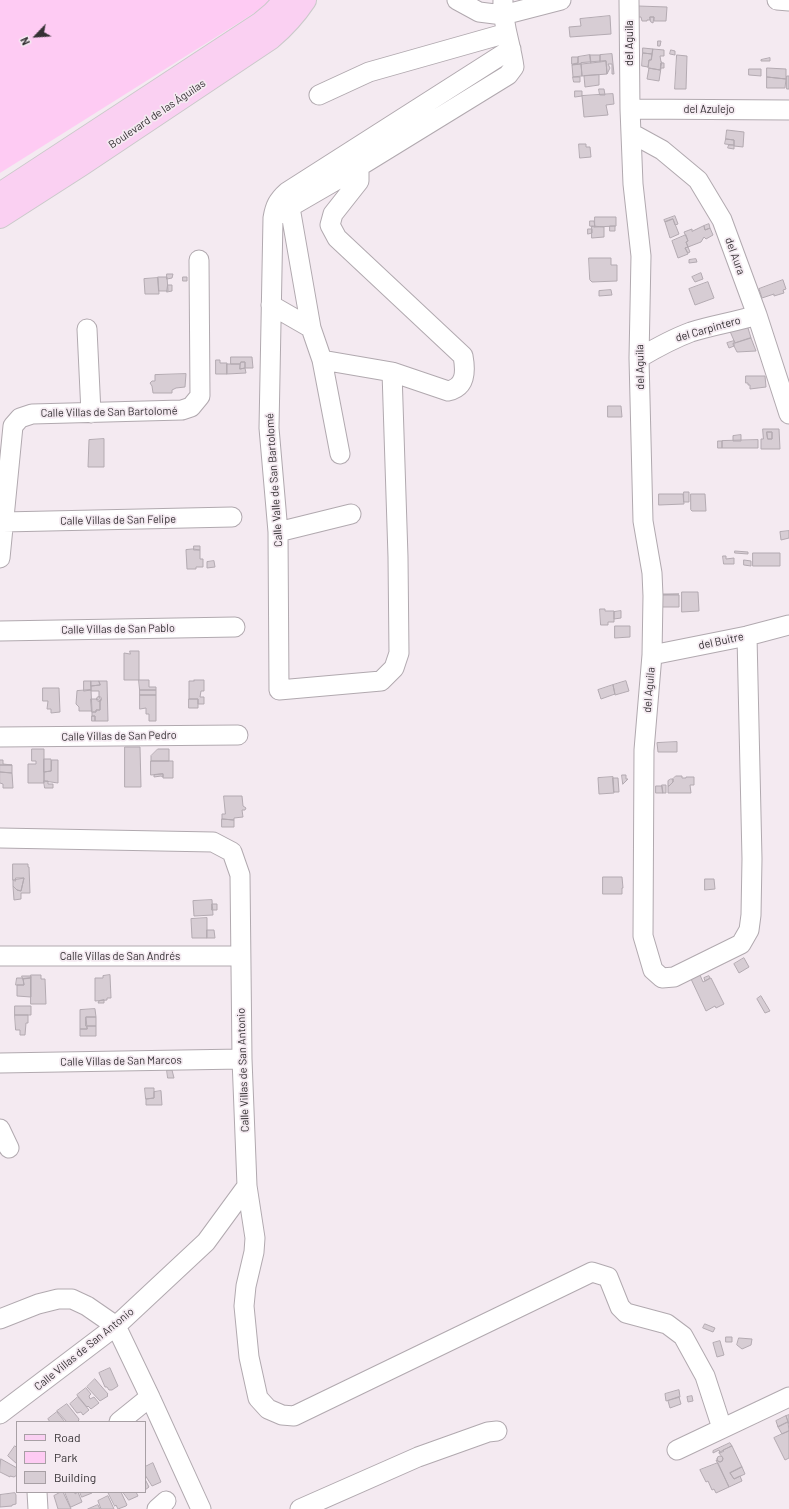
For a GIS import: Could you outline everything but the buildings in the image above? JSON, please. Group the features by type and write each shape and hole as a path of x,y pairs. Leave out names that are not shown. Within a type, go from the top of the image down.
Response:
{"main road":[{"name":"Boulevard de las Águilas","path":"0,194 261,23 285,0"},
{"name":"Boulevard de las Águilas","path":"0,217 81,165 271,38 296,14 305,0"}],"street":[{"path":"457,0 479,12 503,7 561,0"},
{"name":"del Aguila","path":"629,0 632,184 641,256 639,358 643,521 652,573 652,656 644,750 644,936 653,970 662,978 674,977 741,944 749,930 751,915 752,859 747,636"},
{"path":"777,0 789,1"},
{"path":"285,200 359,166 508,75 514,67 503,7"},
{"path":"319,95 369,72 509,41"},
{"path":"285,200 509,41"},
{"name":"del Azulejo","path":"630,109 789,110"},
{"name":"del Aura","path":"631,133 662,150 698,180 722,220 757,315 789,414"},
{"path":"322,360 392,372 448,391 455,389 461,384 466,369 463,356 337,238 330,225 333,214 359,181 359,166"},
{"path":"285,200 311,328 322,360 340,454"},
{"name":"Calle Valle de San Bartolomé","path":"285,200 273,218 269,428 278,532 279,690 381,681 394,668 398,653 398,557 392,372"},
{"name":"Calle Villas de San Bartolomé","path":"3,522 13,426 20,418 32,414 182,410 192,407 200,396 199,260"},
{"path":"271,305 311,328"},
{"name":"del Carpintero","path":"639,358 672,340 692,332 735,322 757,315"},
{"path":"88,329 91,413"},
{"path":"278,532 351,514"},
{"name":"Calle Villas de San Felipe","path":"3,522 232,517"},
{"path":"0,558 3,522"},
{"name":"del Buitre","path":"652,656 747,636 789,625"},
{"name":"Calle Villas de San Pablo","path":"0,630 235,627"},
{"name":"Calle Villas de San Pedro","path":"0,737 238,735"},
{"name":"Calle Villas de San Antonio","path":"0,838 213,842 232,852 240,875 242,1059 247,1186 206,1242 116,1326 0,1414"},
{"name":"Calle Villas de San Andrés","path":"0,956 240,956"},
{"name":"Calle Villas de San Marcos","path":"0,1062 242,1059"},
{"path":"0,1129 9,1148"},
{"path":"247,1186 255,1238 254,1252 246,1286 244,1306 249,1357 258,1398 268,1410 282,1415 294,1416 592,1272 608,1277 620,1307 626,1313 667,1324 683,1336 705,1376 722,1428"},
{"path":"0,1319 38,1304 72,1299 87,1306 116,1326 201,1509"},
{"path":"120,1421 150,1397"},
{"path":"677,1450 789,1397"},
{"path":"300,1509 418,1457 488,1432 497,1431"},
{"path":"37,1493 38,1509"}],"green space":[{"path":"0,0 270,0 267,5 0,173"}]}
